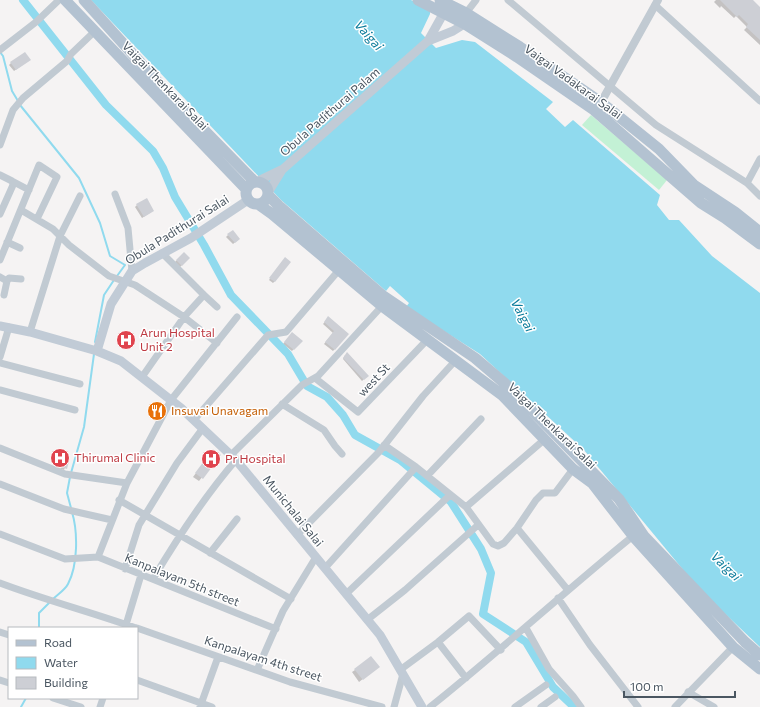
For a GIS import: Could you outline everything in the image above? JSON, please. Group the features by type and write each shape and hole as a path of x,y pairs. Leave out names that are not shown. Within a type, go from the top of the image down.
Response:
{"main road":[{"name":"Vaigai Thenkarai Salai","path":"65,0 94,32 253,191 339,270 382,306 502,395 573,469 592,483 633,536 733,647 760,669"},
{"name":"Vaigai Thenkarai Salai","path":"84,0 253,191"},
{"name":"Vaigai Vadakarai Salai","path":"418,0 468,18 659,149 694,185 735,212 760,232"},
{"name":"Obula Padithurai Palam","path":"428,41 443,9"},
{"name":"Obula Padithurai Palam","path":"253,191 283,169 428,41 453,31 468,18"},
{"name":"Vaigai Vadakarai Salai","path":"598,107 701,203 725,218 760,244"},
{"name":"Obula Padithurai Palam","path":"268,193 283,169"},
{"name":"Vaigai Thenkarai Salai","path":"253,191 265,185 268,193 279,206 382,295 474,358 509,387 618,499 644,536 745,642 760,655"},
{"path":"253,191 265,201 268,193"},
{"name":"Obula Padithurai Salai","path":"97,351 106,315 121,281 132,272 162,253 191,238 253,191"},
{"name":"Munichalai Salai","path":"4,326 97,351 121,361 171,400 203,428 233,458 380,635 422,707"}],"street":[{"path":"0,49 39,20 59,0"},
{"path":"468,18 476,0"},
{"path":"508,0 517,6 609,87 656,125 747,183 760,196"},
{"path":"598,107 656,3 760,101"},
{"path":"1,142 13,110 18,106 23,98 67,61 71,54 94,32"},
{"path":"747,183 760,159"},
{"path":"0,260 39,165 57,177 37,219"},
{"path":"0,175 29,190"},
{"path":"0,214 12,189 12,181"},
{"path":"115,194 128,228 132,272"},
{"path":"30,332 60,236 80,196"},
{"path":"21,210 53,229 109,276 136,285 184,317 217,343"},
{"path":"7,242 20,248"},
{"path":"162,253 217,307"},
{"path":"194,420 271,334 286,332 339,270"},
{"path":"0,277 7,281"},
{"path":"4,295 9,278 21,279"},
{"path":"142,377 184,317 204,295"},
{"path":"153,579 179,534 233,458 282,404 309,381 382,306"},
{"path":"98,558 126,484 171,400 237,317"},
{"path":"0,357 4,326"},
{"name":"west St","path":"309,381 358,412 428,340"},
{"path":"297,535 379,452 423,396 455,361"},
{"path":"0,363 80,384"},
{"path":"0,390 75,410"},
{"path":"282,404 324,430 334,446 342,454"},
{"path":"427,476 481,419"},
{"path":"125,569 140,525 145,515 176,464 203,428"},
{"path":"466,507 545,439"},
{"path":"384,445 416,467 466,507 476,527 493,544 498,546 504,543 517,528 536,500 543,493 555,493 573,469"},
{"path":"0,448 65,474 76,474 126,484"},
{"path":"325,568 416,467"},
{"path":"0,484 64,509 112,520"},
{"path":"346,594 450,495"},
{"path":"119,500 291,599"},
{"path":"210,552 237,519"},
{"path":"367,620 405,590 476,527"},
{"path":"517,528 567,589"},
{"name":"Kanpalayam 5th street","path":"0,534 65,559 79,560 98,558 276,629"},
{"path":"430,707 501,650 567,589 633,536"},
{"path":"257,670 291,599 307,569 316,557"},
{"path":"125,626 140,575"},
{"name":"Kanpalayam 4th street","path":"0,583 40,599 58,603 125,626"},
{"path":"558,598 590,645 638,707"},
{"path":"394,707 402,672 469,616 501,650"},
{"name":"Kanpalayam 4th street","path":"138,629 290,682 382,707"},
{"path":"524,630 549,669 581,707"},
{"path":"438,642 466,678"},
{"path":"674,707 733,647"},
{"path":"201,705 218,657"},
{"path":"138,680 201,705 212,707"},
{"path":"516,707 546,685"},
{"path":"688,692 714,707"},
{"path":"541,707 554,696"},
{"path":"56,699 81,707"}],"green space":[{"path":"591,115 667,180 659,190 582,125"}],"water":[{"name":"Vaigai","path":"91,0 411,0 430,10 430,14 421,33 436,48 462,40 475,42 553,102 546,109 565,127 573,120 660,195 657,205 669,220 679,220 712,256 760,293 760,647 699,589 584,450 480,354 406,307 409,303 390,286 386,291 281,200"}],"building":[{"path":"720,0 753,0 760,7 760,40 746,27 748,24 739,15 737,17"},
{"path":"25,52 31,60 16,70 10,62"},
{"path":"147,198 154,211 144,217 136,204"},
{"path":"233,230 240,239 235,243 227,234"},
{"path":"184,252 190,258 182,266 176,260"},
{"path":"285,257 291,262 275,282 269,278"},
{"path":"328,316 349,334 335,350 325,342 334,331 324,322"},
{"path":"292,332 303,341 294,350 284,342"},
{"path":"347,352 369,376 364,380 343,358"},
{"path":"213,449 221,455 203,479 195,473"},
{"path":"58,454 70,457 67,469 55,465"},
{"path":"371,656 380,667 363,680 354,669"}],"waterway":[{"path":"23,0 106,105 153,151 163,168 175,197 204,245 231,295 288,354 307,386 327,397 343,415 355,435 400,460 451,502 481,549 491,573 483,614 526,642 553,687 574,707"},
{"path":"0,52 3,56 12,91 18,101"},
{"path":"20,105 79,178 100,223 110,256 125,265 117,276"},
{"path":"95,342 104,295 114,280"},
{"path":"71,473 84,427 94,354"},
{"path":"70,477 67,493 71,508"},
{"path":"52,600 67,586 74,568 76,539 72,512"},
{"path":"39,627 39,613 49,603"},
{"path":"21,707 25,699"}],"place":[{"name":"Arun Hospital Unit 2","path":"126,340"},
{"name":"Insuvai Unavagam","path":"157,411"},
{"name":"Thirumal Clinic","path":"60,458"},
{"name":"Pr Hospital","path":"211,459"}]}
